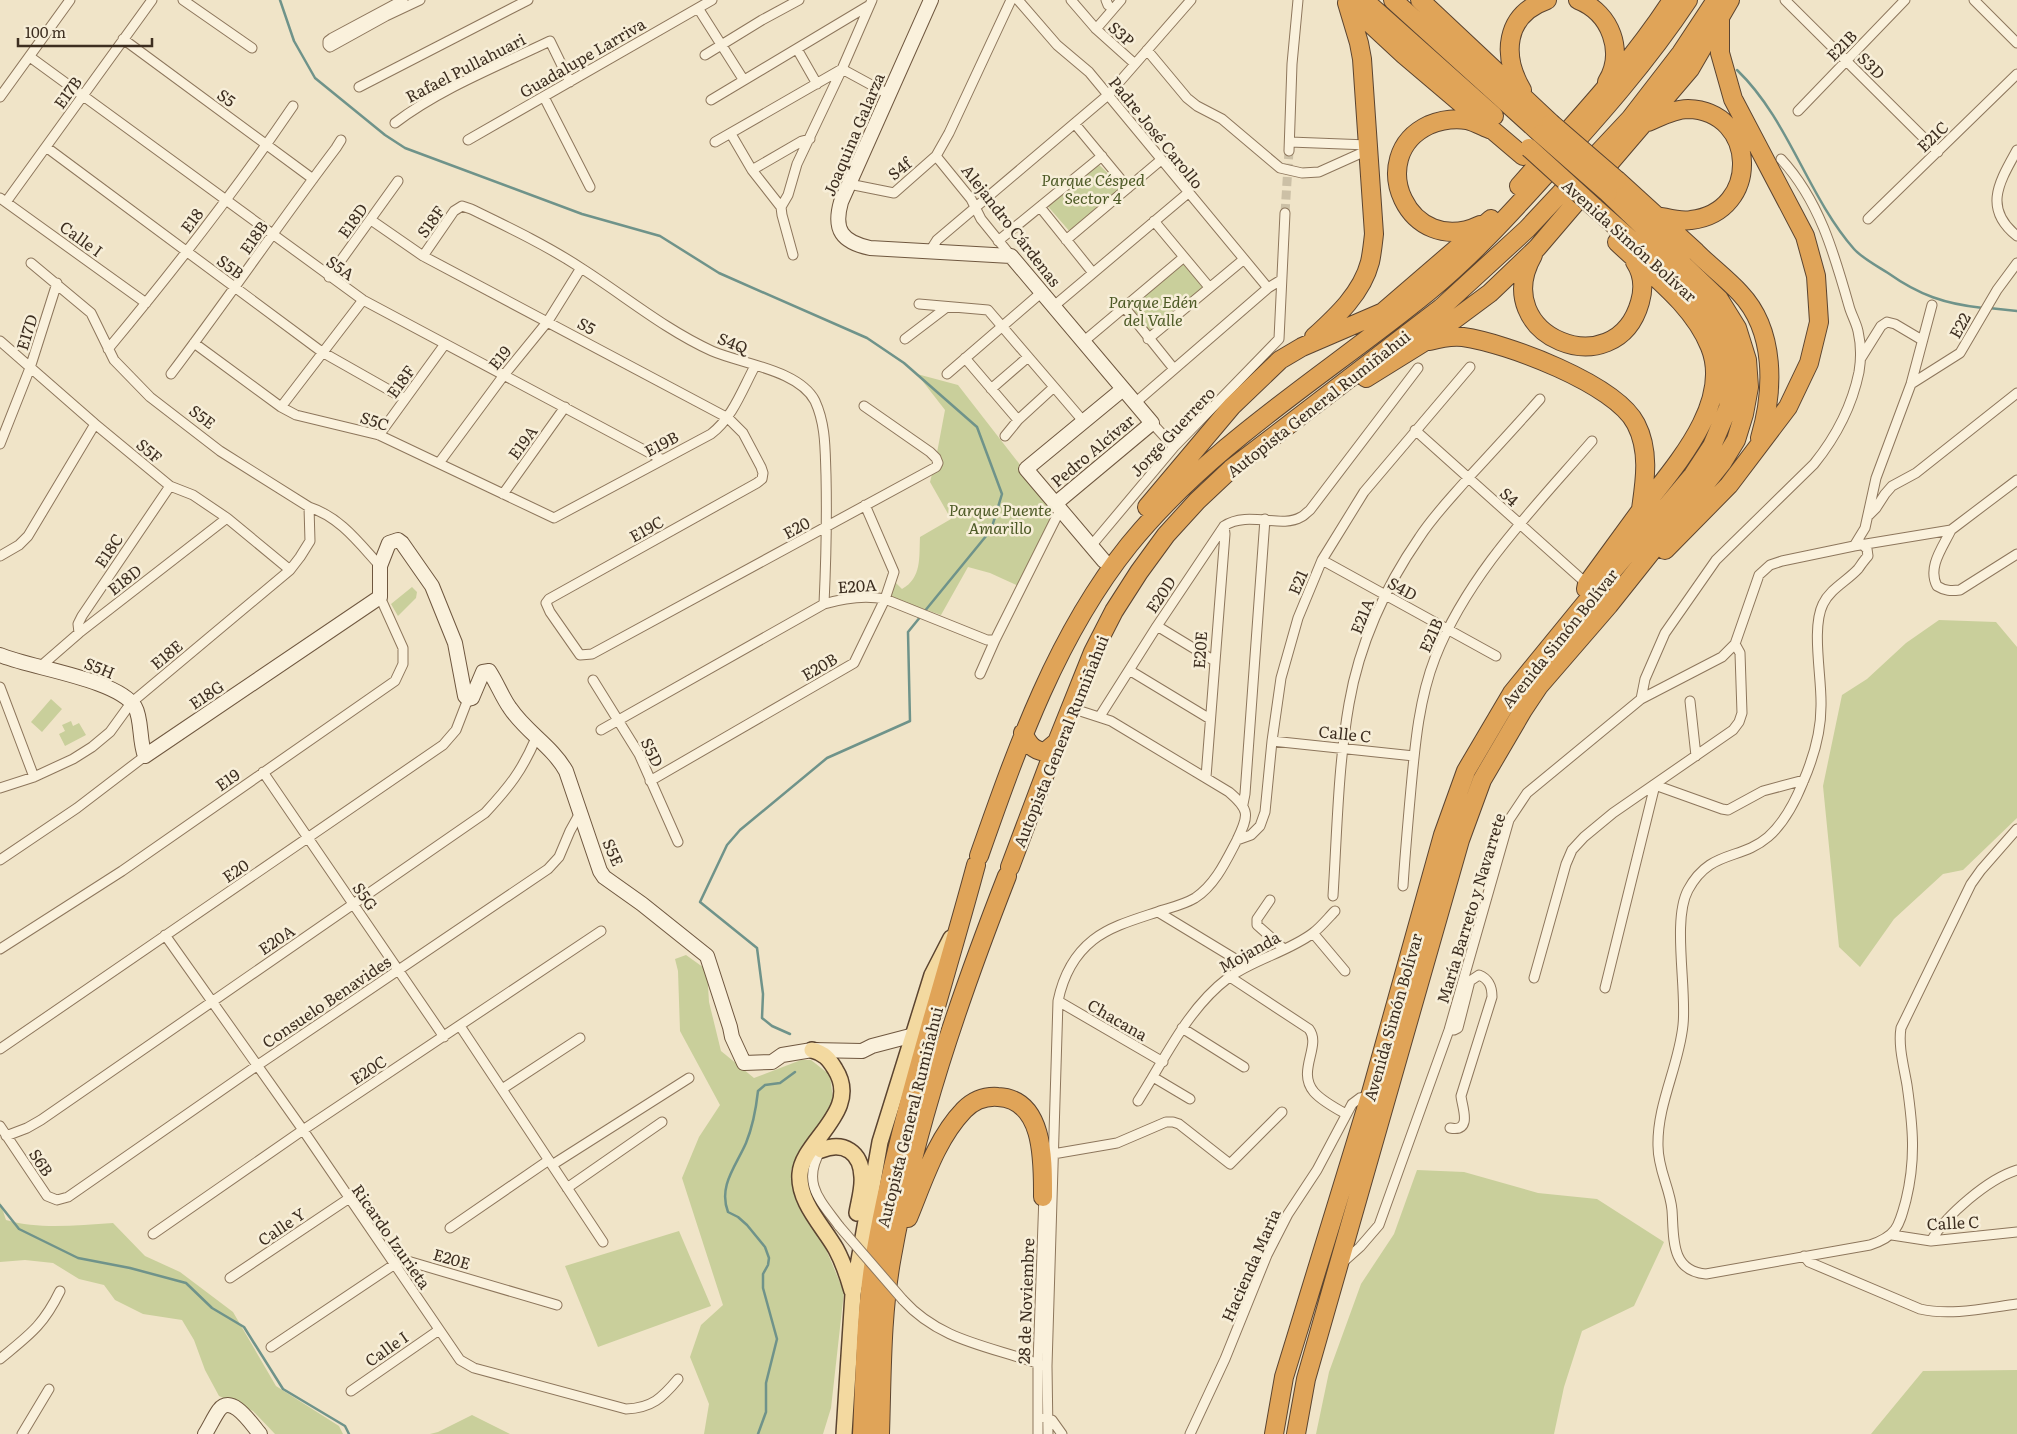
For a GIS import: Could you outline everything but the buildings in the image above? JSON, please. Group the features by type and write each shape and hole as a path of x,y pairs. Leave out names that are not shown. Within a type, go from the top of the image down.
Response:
{"highway":[{"path":"1393,0 1612,186 1657,216 1742,294 1759,324 1769,360 1770,387 1767,416 1758,448"},
{"path":"1420,0 1527,99"},
{"path":"1546,0 1531,7 1516,24 1509,44 1509,56 1515,78 1546,129"},
{"path":"1578,0 1597,12 1606,21 1612,33 1615,53 1610,76 1594,104"},
{"path":"1327,368 1381,313 1489,220 1594,104 1649,36 1672,0"},
{"name":"Autopista General Rumiñahui","path":"862,1434 866,1335 876,1250 897,1148 978,860 1023,732 1065,645 1099,585 1165,503 1230,445 1327,368 1428,292 1473,252 1613,100 1666,32 1688,0"},
{"name":"Autopista General Rumiñahui","path":"880,1434 882,1338 891,1258 914,1152 958,1011 1009,871 1093,652 1114,611 1138,572 1166,535 1197,501 1231,469 1441,308 1527,229 1630,119 1681,53 1716,0"},
{"path":"1338,388 1356,384 1424,342 1490,293 1537,248 1690,69 1730,0"},
{"path":"1352,1 1492,130 1526,152"},
{"path":"1302,347 1346,306 1360,287 1370,262 1374,234 1362,59 1352,1"},
{"path":"1352,1 1591,210 1627,252 1641,270 1643,293 1637,314 1623,332 1604,343 1582,347 1560,342 1541,330 1528,311 1523,290 1526,267 1537,248"},
{"path":"1609,605 1692,524 1729,485 1758,448 1788,407 1809,363 1819,322 1816,276 1805,236 1733,100 1720,53 1720,18"},
{"path":"1645,123 1686,109 1711,114 1730,128 1738,142 1742,160 1740,184 1728,202 1721,208 1702,218 1691,220 1657,216"},
{"path":"1489,220 1466,231 1441,231 1433,228 1418,220 1402,200 1396,175 1402,150 1418,130 1442,120 1467,120 1492,130"},
{"name":"Avenida Simón Bolívar","path":"1296,1434 1306,1379 1460,840 1482,780 1523,710 1540,686 1609,605 1722,463 1736,440 1744,414 1749,387 1747,360 1737,328 1719,299 1612,186"},
{"name":"Avenida Simón Bolívar","path":"1274,1434 1284,1377 1370,1096 1443,835 1466,771 1512,693 1582,606 1693,475 1712,446 1728,408 1733,373 1724,340 1706,310 1682,285 1591,210"},
{"path":"1582,606 1587,584 1697,434 1710,406 1716,379 1716,363 1710,344 1692,317 1679,301 1627,252"},
{"path":"1099,585 1104,561 1232,406 1280,360 1302,347 1381,313"},
{"path":"1424,342 1442,337 1463,337 1504,347 1578,378 1625,407 1636,424 1646,463 1641,510"},
{"path":"1023,732 1028,743 1038,751 1045,752 1057,742"},
{"path":"938,1004 958,1011"},
{"path":"891,1258 936,1152 947,1132 970,1104 982,1098 1002,1097 1018,1103 1029,1112 1036,1126 1039,1140 1043,1168 1043,1197"}],"main road":[{"path":"844,1434 853,1294 880,1142 932,975 963,914"},
{"path":"812,1050 821,1052 837,1072 842,1094 834,1116 802,1165 800,1186 806,1202 837,1250 853,1294"},
{"path":"821,1150 839,1123 850,1095 846,1073 830,1050"},
{"path":"821,1150 831,1146 840,1146 849,1150 859,1163 862,1178 855,1224 856,1233 861,1241"}],"street":[{"path":"0,97 69,0"},
{"name":"E17B","path":"3,200 46,147 152,0"},
{"path":"183,0 252,48"},
{"path":"403,0 332,38 328,41 328,45 330,47 386,16 420,0"},
{"path":"359,87 528,0"},
{"name":"Guadalupe Larriva","path":"468,140 712,0"},
{"path":"705,55 799,0"},
{"name":"Joaquina Galarza","path":"931,0 849,184 838,217 839,229 845,238 870,248 1011,256"},
{"path":"936,156 949,133 1011,0"},
{"name":"Padre José Carollo","path":"1018,0 1057,45 1089,72 1268,288"},
{"name":"S3P","path":"1071,0 1096,29 1135,64"},
{"path":"1106,0 1113,9"},
{"path":"1096,29 1121,0"},
{"path":"930,251 937,240 1108,95 1191,0"},
{"path":"1298,0 1292,64 1290,147 1368,147"},
{"name":"S3D","path":"1785,0 1938,152"},
{"name":"E21B","path":"1798,111 1905,0"},
{"path":"1974,0 2017,43"},
{"path":"711,100 870,3"},
{"path":"792,255 782,208 797,164 810,140 870,3"},
{"path":"698,8 743,79"},
{"name":"S5","path":"123,39 313,179"},
{"name":"Rafael Pullahuari","path":"395,123 412,110 441,94 550,41 570,82"},
{"path":"797,48 817,84"},
{"path":"1147,50 1187,98 1197,106 1222,119 1280,168 1302,173 1319,172 1368,147"},
{"name":"S5A","path":"30,57 225,199 328,277 363,300 661,460"},
{"path":"842,69 888,94"},
{"path":"715,142 842,69"},
{"name":"E21C","path":"1868,219 2017,74"},
{"path":"544,97 590,187"},
{"name":"E18","path":"108,348 186,252 293,106"},
{"path":"1075,124 1128,188"},
{"path":"731,134 752,170 782,208"},
{"name":"E18B","path":"171,374 236,288 272,234 341,140"},
{"path":"752,170 802,140 810,140"},
{"name":"S5B","path":"46,147 322,352 405,399"},
{"path":"2017,150 2000,182 1996,200 2000,216 2017,236"},
{"name":"S4f","path":"849,184 896,192 936,156"},
{"name":"Alejandro Cárdenas","path":"936,156 971,199 975,208 998,241 1174,447"},
{"path":"998,241 1102,156"},
{"path":"1640,700 1645,679 1665,633 1716,560 1814,464 1827,447 1847,410 1859,372 1858,331 1849,308 1830,241 1792,171 1781,159"},
{"path":"1066,240 1161,160"},
{"name":"E18D","path":"328,277 398,181"},
{"path":"1054,306 1188,193"},
{"name":"Calle I","path":"3,200 146,303"},
{"name":"S18F","path":"423,256 454,211 462,206"},
{"name":"S4Q","path":"462,206 540,243 581,268 654,319 712,351 783,374 801,385 814,399 824,430 827,527 824,604"},
{"path":"1040,207 1093,273"},
{"path":"1135,403 1268,288 1281,280 1285,213"},
{"name":"S5","path":"371,220 423,256 728,418 743,433 761,467 762,479"},
{"path":"1154,221 1209,287"},
{"path":"1084,342 1184,257"},
{"path":"1148,339 1243,260"},
{"name":"S5E","path":"32,263 91,313 114,360 150,397 220,451 309,507 323,511 339,522 380,566"},
{"name":"E22","path":"1911,384 1960,353 1997,290 2016,265"},
{"name":"E19","path":"439,463 504,375 548,321 581,268"},
{"name":"Jorge Guerrero","path":"1091,546 1174,447 1279,339 1281,280"},
{"name":"E17D","path":"0,444 30,368 57,283"},
{"path":"947,374 1042,292"},
{"path":"281,408 363,300"},
{"path":"919,304 988,310 1084,422"},
{"path":"1858,545 1865,528 1876,478 1911,384 1932,305"},
{"path":"906,339 947,307"},
{"path":"1125,308 1174,369"},
{"path":"1860,360 1881,326 1887,322 1895,324 1922,340"},
{"name":"S5F","path":"0,341 170,486 192,495 228,518 290,570"},
{"name":"S5C","path":"194,343 281,408 296,415 379,435 554,518"},
{"name":"E18F","path":"379,435 445,344"},
{"path":"991,389 1028,357"},
{"path":"965,358 1018,420"},
{"name":"E19B","path":"554,518 711,434 728,418 755,366"},
{"name":"E21","path":"1237,840 1251,835 1260,826 1265,812 1281,678 1298,618 1322,560 1364,492 1414,430 1470,367"},
{"path":"1224,526 1238,520 1265,519 1287,521 1300,518 1310,510 1418,368"},
{"path":"1006,436 1018,420 1054,387"},
{"path":"1104,561 1026,469 1123,389"},
{"path":"1868,515 1876,508 1892,486 1916,473 2017,394"},
{"name":"E21A","path":"1333,896 1343,748 1349,703 1359,662 1374,621 1385,595 1418,538 1445,504 1540,399"},
{"name":"E20","path":"580,655 592,654 936,467 938,463 930,452 864,406"},
{"name":"E19A","path":"503,494 565,407"},
{"name":"Pedro Alcívar","path":"1057,507 1152,423"},
{"path":"0,556 19,545 28,536 95,424"},
{"name":"S4","path":"1414,430 1587,584"},
{"name":"E21B","path":"1402,886 1414,756 1421,706 1434,660 1447,629 1479,577 1504,542 1592,441"},
{"name":"E19C","path":"580,655 550,612 546,603 553,596 749,488 762,479"},
{"path":"2017,480 1951,530 1935,563 1933,573 1937,586 1949,592 1960,590 2017,554"},
{"name":"E18C","path":"79,633 78,624 82,616 170,486"},
{"name":"E20B","path":"650,781 854,663 887,599 894,572 865,505"},
{"name":"E18E","path":"0,788 34,777 73,759 92,747 110,732 131,703 290,570 310,541 309,507"},
{"path":"980,674 1057,507"},
{"name":"E18D","path":"41,666 79,633 228,518"},
{"path":"821,1150 812,1169 813,1188 839,1226 903,1300 929,1324 954,1337 1042,1365 1053,1154 1058,1001 1064,979 1070,967 1086,946 1105,932 1182,904 1200,893 1216,877 1244,824 1245,810 1243,804 1265,519"},
{"name":"E20D","path":"1100,716 1224,526"},
{"name":"E20E","path":"1206,777 1224,526"},
{"path":"1534,978 1566,864 1572,850 1613,813 1733,730 1739,722 1742,713 1740,653 1735,644 1759,575 1770,565 1782,560 1951,530"},
{"path":"380,597 380,566 389,543 398,540 432,586 455,643 463,693 468,699"},
{"path":"1858,545 1867,549 1868,556 1823,602 1818,618 1821,708 1815,745 1804,780 1793,806 1768,837 1756,845 1716,861 1704,868 1688,890 1685,898 1681,925 1684,1025 1662,1108 1658,1147 1659,1165 1671,1203 1674,1244 1682,1262 1691,1271 1706,1274 1870,1245 1885,1240 1892,1234 1902,1215 1911,1179 1914,1142 1901,1044 1902,1028 1971,884 2017,830"},
{"name":"S4D","path":"1322,560 1496,656"},
{"name":"E19","path":"0,950 122,871 395,680 403,664 403,648 380,597"},
{"name":"E18G","path":"0,860 77,808 146,756 380,597"},
{"name":"E20A","path":"601,730 824,604 840,599 873,597 887,599 987,640 995,640"},
{"path":"1157,626 1213,660"},
{"name":"María Barreto y Navarrete","path":"1339,1265 1360,1247 1379,1225 1449,1030 1509,820 1527,793 1640,700 1722,657 1735,644"},
{"name":"S5H","path":"0,655 88,681 113,691 131,703"},
{"path":"1129,670 1210,719"},
{"name":"S5E","path":"468,699 474,696 483,672 489,671 510,709 536,738 558,756 566,771 600,871 604,877 642,904 707,956 732,1037 744,1063 772,1062 782,1055 812,1050 862,1051 872,1046 914,1035"},
{"name":"S5D","path":"594,680 639,754 678,842"},
{"path":"0,687 34,777"},
{"name":"E20","path":"0,1049 443,745 456,730 468,699"},
{"path":"1690,701 1696,756"},
{"path":"131,703 137,712 140,741 146,756"},
{"path":"1071,708 1111,721 1206,777 1243,804"},
{"name":"E20A","path":"6,1136 28,1128 41,1120 485,813 512,783 528,758 536,738"},
{"name":"Calle C","path":"1272,741 1414,756"},
{"name":"S5G","path":"263,772 444,1037"},
{"path":"1655,785 1722,810 1728,810 1763,791 1804,780"},
{"path":"1605,988 1655,785"},
{"name":"Consuelo Benavides","path":"68,1197 258,1065 548,869 559,857 580,813"},
{"path":"1270,900 1257,920 1257,925 1284,948"},
{"name":"Mojanda","path":"1138,1101 1182,1028 1207,998 1230,977 1313,933 1335,911"},
{"path":"1158,912 1248,966"},
{"name":"E20C","path":"153,1234 303,1130 601,931"},
{"path":"1313,933 1345,971"},
{"name":"Ricardo Izurieta","path":"165,935 258,1065 460,1360 466,1365 626,1409 639,1408 651,1404 663,1396 678,1379"},
{"path":"1449,1030 1458,1028 1470,981 1479,975 1485,978 1492,989 1492,997 1461,1096 1465,1110 1464,1121 1461,1126 1455,1129 1450,1128"},
{"path":"1230,977 1308,1029 1313,1035 1307,1070 1308,1082 1320,1098 1346,1114"},
{"name":"Chacana","path":"1058,1001 1162,1062"},
{"path":"460,1026 603,1242"},
{"path":"1182,1028 1244,1067"},
{"path":"502,1089 580,1038"},
{"path":"450,1228 551,1162 689,1078"},
{"path":"1153,1078 1190,1099"},
{"name":"Hacienda Maria","path":"1190,1434 1225,1359 1267,1255 1288,1214 1317,1170 1352,1104 1360,1098 1370,1096"},
{"path":"1053,1154 1117,1143 1166,1122 1173,1122 1179,1124 1230,1164 1282,1112"},
{"path":"567,1188 662,1122"},
{"name":"S6B","path":"0,1126 47,1196 57,1200 68,1197"},
{"path":"1931,1242 1947,1219 1995,1180 2017,1170"},
{"name":"28 de Noviembre","path":"1039,1434 1043,1418 1043,1197 1052,1171"},
{"name":"Calle Y","path":"230,1278 348,1199"},
{"name":"Calle C","path":"1892,1234 1931,1242 2017,1232"},
{"path":"1804,1256 1810,1262 1926,1311 1949,1312 2017,1304"},
{"name":"E20E","path":"395,1264 402,1261 410,1262 557,1305"},
{"path":"271,1348 395,1264"},
{"path":"0,1359 41,1324 50,1312 60,1291"},
{"name":"Calle I","path":"351,1390 439,1330"},
{"path":"22,1434 49,1388"},
{"path":"206,1434 219,1410 224,1405 238,1409 260,1434"},
{"path":"1043,1418 1048,1434"},
{"path":"1043,1418 1056,1425 1062,1434"}],"green space":[{"name":"Parque Césped Sector 4","path":"1094,160 1124,189 1071,233 1045,203"},
{"name":"Parque Edén del Valle","path":"1186,261 1206,287 1151,337 1128,308"},
{"name":"Parque Puente Amarillo","path":"917,374 958,385 1021,466 1060,510 1021,587 990,573 968,567 941,615 889,597 895,582 902,589 913,579 918,566 920,537 951,519 930,482 945,410"},
{"path":"412,587 417,592 416,598 398,616 391,604"},
{"path":"1939,620 1996,622 2017,647 2017,818 1963,870 1943,874 1894,919 1860,967 1839,947 1823,786 1842,695 1867,679 1906,643"},
{"path":"51,699 62,709 42,732 31,722"},
{"path":"71,721 73,726 79,723 86,735 65,746 59,734 65,731 62,725"},
{"path":"686,955 707,970 709,1002 721,1051 754,1078 801,1060 811,1060 830,1075 833,1099 822,1127 791,1169 797,1193 823,1242 844,1292 831,1408 823,1434 704,1434 709,1404 690,1357 701,1325 723,1305 682,1178 699,1137 720,1105 680,1031 678,971 675,959"},
{"path":"1417,1170 1464,1172 1538,1193 1597,1199 1664,1242 1634,1306 1582,1331 1564,1387 1554,1434 1316,1434 1329,1372 1361,1284 1394,1234"},
{"path":"0,1202 6,1220 19,1223 59,1226 113,1223 145,1256 180,1272 233,1312 276,1386 339,1426 343,1434 275,1434 253,1411 219,1396 205,1370 194,1340 182,1320 143,1314 115,1300 104,1285 79,1279 53,1263 25,1260 0,1262"},
{"path":"679,1231 711,1306 598,1347 565,1266"},
{"path":"2017,1370 2017,1434 1871,1434 1923,1371"},
{"path":"472,1415 510,1434 430,1434 438,1432"}],"waterway":[{"path":"280,0 294,41 315,78 385,135 405,148 582,214 660,236 719,273 867,338 904,363 977,427 1002,494 991,530 924,612"},
{"path":"1737,70 1771,111 1823,205 1857,252 1899,281 1922,293 1956,304 1983,308"},
{"path":"1989,308 2017,311"},
{"path":"790,1034 772,1026 762,1018 763,994 757,948 700,902 727,845 740,830 827,758 910,721 908,632 921,616"},
{"path":"758,1434 766,1412 766,1383 777,1339 763,1288 763,1274 768,1265 769,1258 765,1247 747,1225 738,1217 728,1212 725,1203 725,1193 730,1176 751,1130 758,1091 765,1085 780,1083 795,1072"},
{"path":"0,1205 19,1229 78,1258 130,1268 186,1283 212,1308 244,1327 283,1389 345,1426 349,1434"}],"tunnel":[{"path":"1285,213 1289,151"}]}
